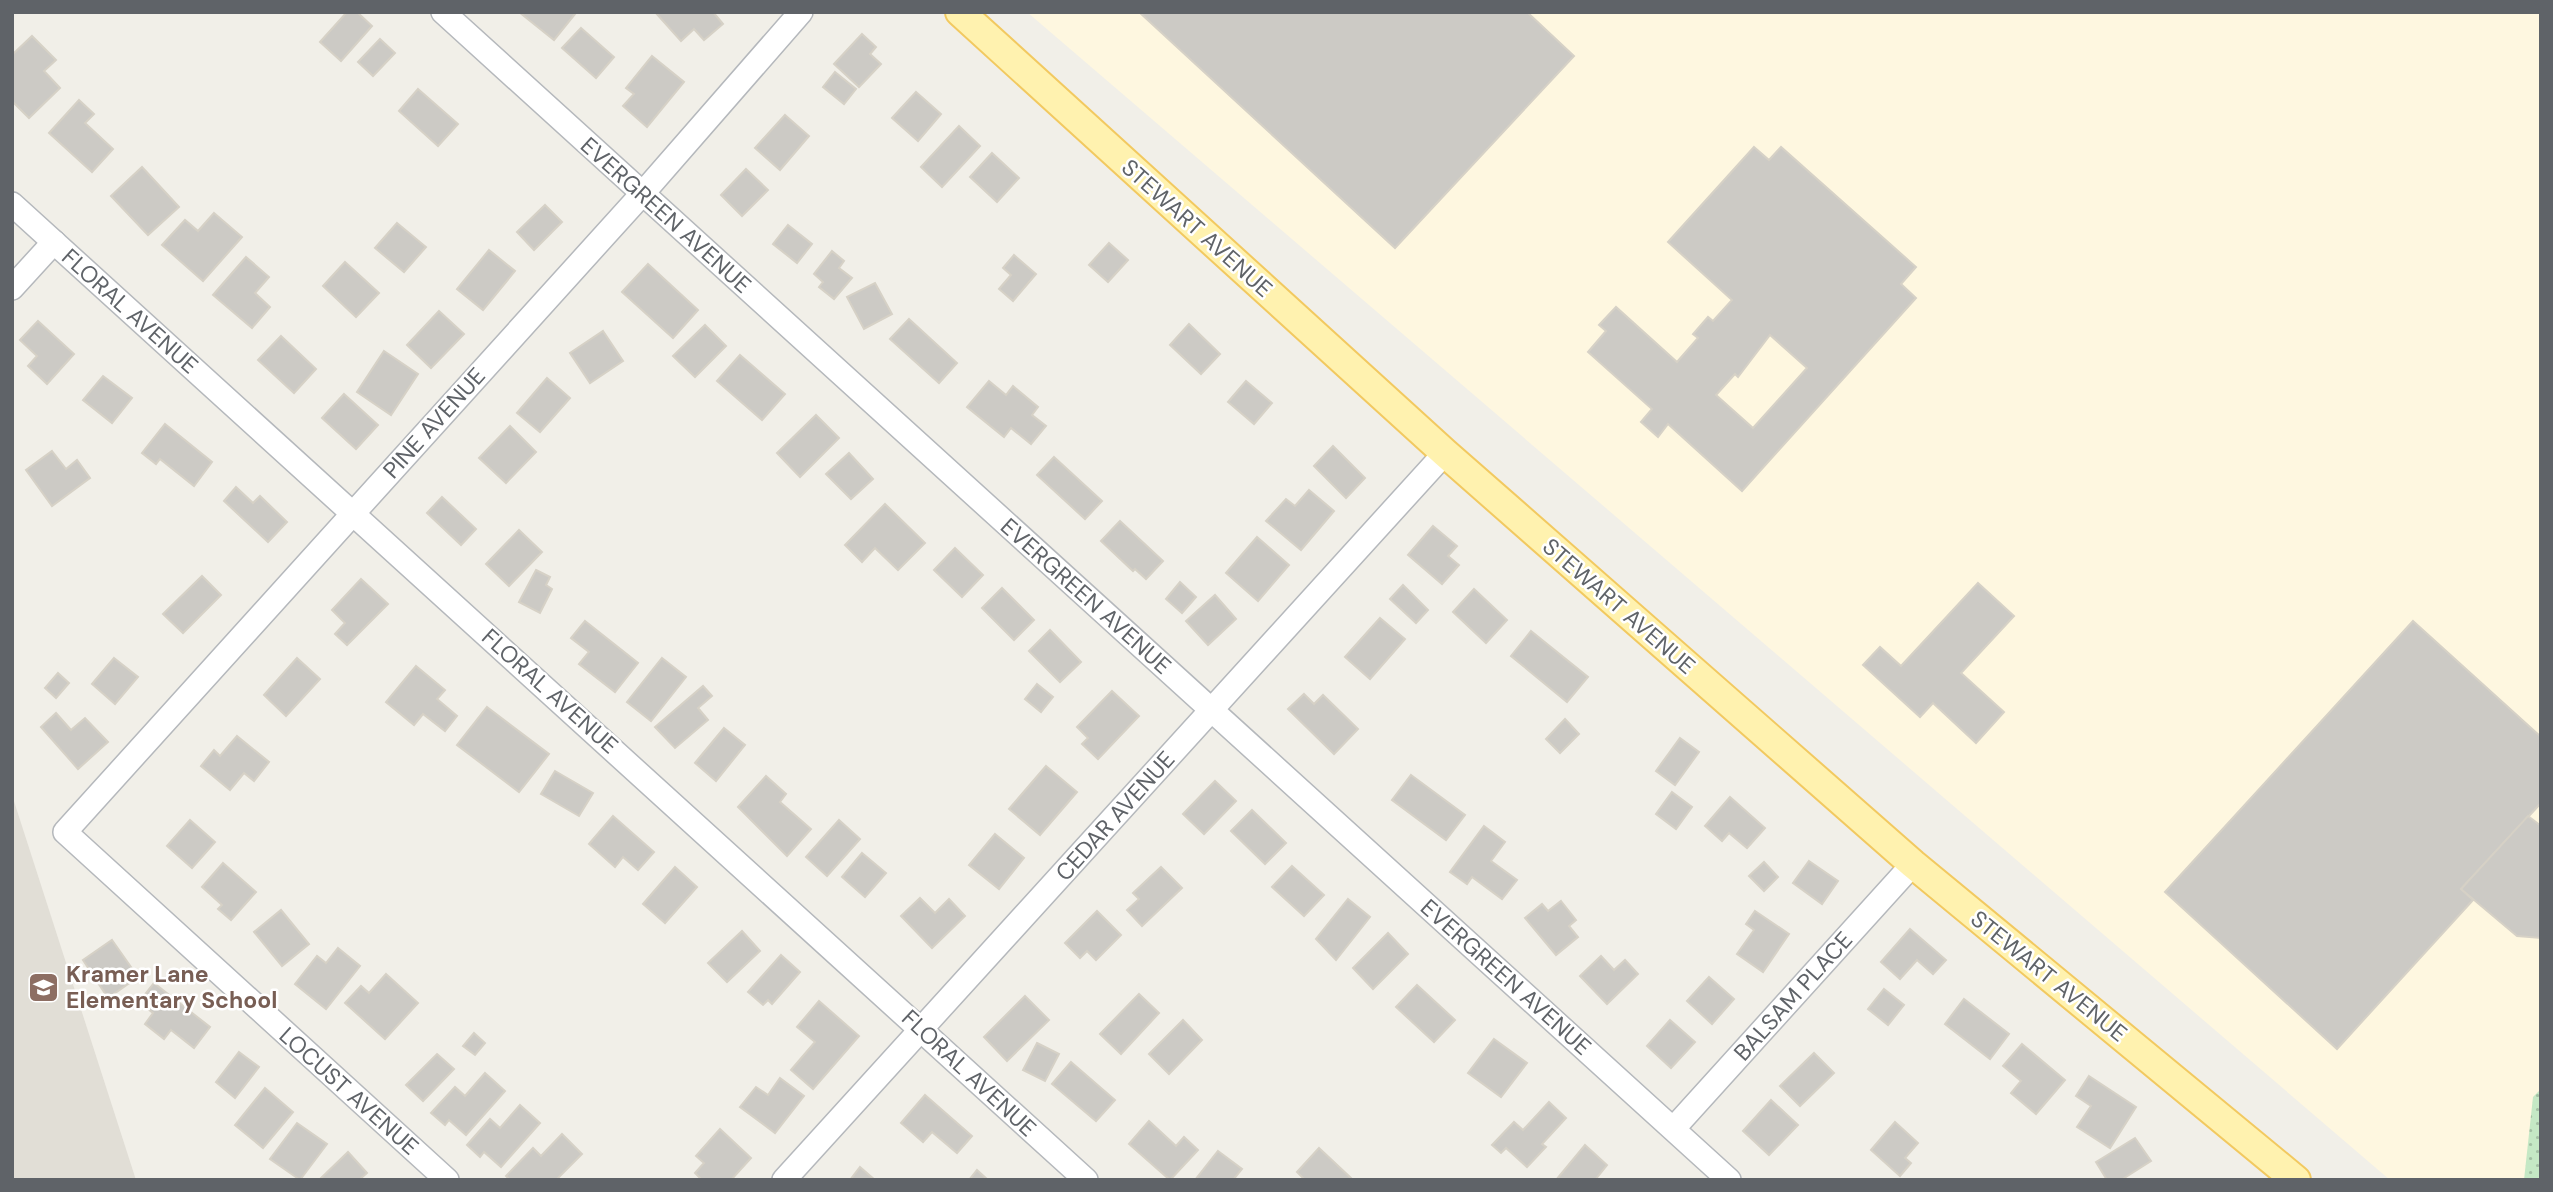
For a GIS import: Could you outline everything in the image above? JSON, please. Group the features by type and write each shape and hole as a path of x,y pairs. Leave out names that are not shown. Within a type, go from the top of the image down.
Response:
{"main road":[{"name":"STEWART AVENUE","path":"960,12 1446,453 1913,864 2297,1180"}],"street":[{"name":"EVERGREEN AVENUE","path":"443,12 1729,1180"},
{"name":"PINE AVENUE","path":"65,832 643,193 800,12"},
{"name":"FLORAL AVENUE","path":"12,204 1086,1180"},
{"path":"12,288 54,242"},
{"name":"CEDAR AVENUE","path":"784,1180 1446,453"},
{"name":"LOCUST AVENUE","path":"65,832 447,1180"},
{"name":"BALSAM PLACE","path":"1674,1128 1913,864"}],"shaded area":[{"path":"1027,12 2541,12 2541,1180 2390,1180"},
{"name":"Kramer Lane Elementary School","path":"12,795 136,1180 12,1180"}],"green space":[{"path":"2541,1089 2541,1180 2524,1180 2533,1097"}],"building":[{"path":"347,12 357,12 372,26 341,61 320,42"},
{"path":"519,12 573,12 575,14 554,40"},
{"path":"655,12 713,12 723,24 704,40 694,29 681,41"},
{"path":"1139,12 1527,12 1574,56 1395,248"},
{"path":"581,28 614,57 596,78 562,48"},
{"path":"862,34 876,47 870,54 881,64 859,87 834,64"},
{"path":"32,36 56,60 44,71 60,88 29,118 12,101 12,55"},
{"path":"380,39 395,53 373,76 358,62"},
{"path":"652,56 684,82 647,127 623,106 634,94 626,88"},
{"path":"835,72 856,89 844,104 823,87"},
{"path":"418,89 458,124 438,146 399,111"},
{"path":"916,92 941,114 918,141 892,118"},
{"path":"79,100 94,114 85,123 113,149 92,172 49,133"},
{"path":"785,115 809,136 780,170 755,148"},
{"path":"959,126 980,146 942,187 921,167"},
{"path":"1754,147 1769,160 1781,147 1916,267 1901,284 1916,298 1742,491 1668,424 1658,437 1641,422 1652,409 1588,352 1606,331 1599,325 1616,307 1677,362 1698,338 1693,334 1708,317 1713,321 1732,300 1668,242","holes":["1770,335 1807,368 1753,428 1716,395 1735,374 1738,377"]},
{"path":"992,153 1019,178 997,202 970,177"},
{"path":"142,167 179,207 148,235 111,196"},
{"path":"746,169 768,190 742,216 721,195"},
{"path":"545,205 562,222 534,250 517,232"},
{"path":"214,213 242,237 203,281 162,245 185,220 198,231"},
{"path":"397,223 426,247 404,272 375,248"},
{"path":"788,225 812,244 797,263 773,244"},
{"path":"1109,243 1128,260 1108,282 1089,265"},
{"path":"489,250 515,271 483,310 457,289"},
{"path":"832,251 844,261 839,268 852,278 834,299 819,287 823,282 814,274"},
{"path":"1014,255 1036,274 1013,301 999,289 1011,275 1003,268"},
{"path":"246,257 269,277 255,293 270,307 252,328 213,295"},
{"path":"345,262 379,293 356,317 323,286"},
{"path":"648,264 698,310 673,338 622,292"},
{"path":"875,283 892,314 864,329 847,297"},
{"path":"439,311 464,334 431,368 407,345"},
{"path":"909,319 957,363 939,383 890,339"},
{"path":"38,321 74,354 47,384 28,366 37,356 20,340"},
{"path":"1189,324 1220,354 1201,374 1170,345"},
{"path":"705,325 726,346 695,377 673,356"},
{"path":"603,331 623,361 590,383 570,353"},
{"path":"281,336 316,369 294,393 258,360"},
{"path":"384,351 418,374 391,415 357,392"},
{"path":"740,355 785,394 762,420 717,381"},
{"path":"103,376 132,398 112,423 83,400"},
{"path":"547,378 570,398 540,432 517,413"},
{"path":"989,381 1006,395 1013,386 1038,407 1032,415 1046,426 1031,444 1011,428 1004,437 967,407"},
{"path":"1246,381 1272,403 1254,424 1228,402"},
{"path":"344,394 378,425 356,449 322,418"},
{"path":"816,415 839,438 800,477 777,453"},
{"path":"165,424 212,462 194,486 160,459 156,464 142,453"},
{"path":"510,426 536,452 506,483 479,458"},
{"path":"1333,446 1365,478 1346,498 1314,466"},
{"path":"52,451 66,469 77,460 90,478 52,506 26,470"},
{"path":"849,453 873,479 851,499 826,474"},
{"path":"1054,457 1102,501 1085,519 1037,475"},
{"path":"236,487 253,503 260,496 287,522 268,542 224,501"},
{"path":"1309,490 1334,511 1301,550 1266,521 1286,499 1295,506"},
{"path":"442,497 476,529 461,545 427,513"},
{"path":"885,504 925,543 898,570 875,548 862,562 845,545"},
{"path":"1120,521 1163,561 1146,579 1135,569 1133,571 1101,541"},
{"path":"1433,526 1457,546 1448,556 1459,565 1442,584 1408,555"},
{"path":"519,530 542,552 509,586 486,564"},
{"path":"1257,537 1289,565 1258,601 1226,573"},
{"path":"955,548 983,575 962,597 934,570"},
{"path":"536,570 550,577 546,585 552,589 540,613 519,602"},
{"path":"202,576 221,595 183,633 163,614"},
{"path":"361,579 388,604 347,645 335,634 345,623 332,610"},
{"path":"1180,582 1196,597 1182,613 1166,599"},
{"path":"1978,583 2014,616 1961,673 2004,712 1976,743 1933,703 1920,717 1863,665 1880,647 1901,666"},
{"path":"1403,585 1428,610 1416,623 1390,599"},
{"path":"1002,588 1034,620 1014,640 982,608"},
{"path":"1474,589 1507,620 1486,643 1453,612"},
{"path":"1215,595 1236,619 1208,645 1186,621"},
{"path":"1380,618 1405,639 1370,679 1345,657"},
{"path":"585,621 638,663 615,692 579,664 589,652 571,638"},
{"path":"2413,621 2541,737 2541,803 2461,889 2473,900 2337,1049 2165,892"},
{"path":"1050,630 1081,662 1060,682 1029,651"},
{"path":"1531,631 1588,677 1567,702 1511,656"},
{"path":"114,658 138,677 115,704 92,684"},
{"path":"297,658 320,679 286,716 264,695"},
{"path":"662,658 686,677 651,721 627,702"},
{"path":"416,666 445,690 437,699 457,716 445,731 423,714 414,725 386,702"},
{"path":"58,673 69,683 56,698 45,688"},
{"path":"1037,684 1053,697 1041,712 1025,699"},
{"path":"703,686 712,696 698,708 708,720 675,748 655,727"},
{"path":"1112,691 1139,716 1098,759 1082,744 1088,738 1077,727"},
{"path":"1304,694 1314,704 1323,695 1358,729 1334,754 1288,709"},
{"path":"487,707 549,754 519,792 457,745"},
{"path":"56,713 71,730 85,718 108,742 78,769 41,727"},
{"path":"1565,719 1579,734 1560,753 1546,739"},
{"path":"724,728 745,745 716,781 695,763"},
{"path":"237,736 269,762 254,781 244,773 230,790 201,766 214,750 220,756"},
{"path":"1680,738 1699,752 1675,785 1656,771"},
{"path":"1046,766 1077,792 1040,835 1009,809"},
{"path":"555,771 593,793 579,816 541,794"},
{"path":"1411,775 1465,815 1446,840 1392,800"},
{"path":"766,776 786,794 780,802 811,829 787,856 738,807"},
{"path":"1215,781 1236,801 1204,834 1183,814"},
{"path":"1672,792 1692,807 1676,829 1656,814"},
{"path":"1730,797 1765,828 1747,848 1729,833 1722,841 1705,826"},
{"path":"1252,810 1286,843 1265,864 1231,831"},
{"path":"613,816 654,852 638,870 623,857 615,867 589,844"},
{"path":"2528,816 2541,826 2541,938 2517,936 2461,889"},
{"path":"190,820 215,842 192,868 167,846"},
{"path":"839,820 860,839 827,876 806,857"},
{"path":"1484,826 1505,842 1491,861 1517,880 1502,899 1472,877 1467,884 1450,872"},
{"path":"995,834 1024,858 999,889 969,865"},
{"path":"862,853 886,873 865,897 842,877"},
{"path":"1809,861 1838,881 1822,904 1793,883"},
{"path":"1764,862 1778,877 1764,891 1749,876"},
{"path":"223,863 256,892 231,920 218,909 222,905 202,887"},
{"path":"1292,866 1324,895 1304,916 1272,887"},
{"path":"675,867 697,887 665,923 643,904"},
{"path":"1161,867 1182,888 1142,926 1127,910 1139,899 1133,893"},
{"path":"920,898 935,913 949,899 965,916 932,948 901,916"},
{"path":"1348,899 1370,917 1336,960 1316,939"},
{"path":"1561,901 1576,920 1569,926 1578,937 1556,955 1525,918 1542,904 1548,911"},
{"path":"281,910 309,944 282,966 254,932"},
{"path":"1097,911 1121,935 1096,960 1087,951 1080,958 1065,943"},
{"path":"1755,911 1789,934 1763,972 1737,954 1754,930 1746,924"},
{"path":"1910,929 1946,960 1933,974 1917,960 1900,979 1881,962"},
{"path":"742,931 760,951 727,982 708,963"},
{"path":"1388,933 1408,954 1373,989 1353,968"},
{"path":"112,940 138,977 108,998 83,960"},
{"path":"338,948 360,966 326,1009 295,984 317,956 326,963"},
{"path":"781,955 800,972 772,1004 768,1000 763,1005 748,992"},
{"path":"1601,956 1614,970 1625,960 1638,974 1607,1004 1580,976"},
{"path":"386,974 418,1003 385,1039 345,1003 361,986 369,993"},
{"path":"1709,977 1734,999 1712,1024 1687,1001"},
{"path":"154,983 210,1027 194,1048 171,1030 164,1039 145,1024 153,1013 139,1002"},
{"path":"1417,985 1455,1020 1434,1042 1396,1007"},
{"path":"1884,989 1904,1005 1888,1025 1868,1009"},
{"path":"1139,994 1159,1013 1121,1054 1100,1034"},
{"path":"1025,996 1049,1020 1007,1061 984,1037"},
{"path":"1964,999 2009,1034 1990,1059 1945,1024"},
{"path":"819,1001 859,1036 813,1089 791,1070 815,1042 797,1027"},
{"path":"1183,1020 1202,1040 1169,1074 1149,1054"},
{"path":"1670,1020 1695,1042 1671,1068 1647,1046"},
{"path":"474,1033 485,1043 475,1055 463,1046"},
{"path":"1494,1039 1527,1063 1501,1097 1468,1073"},
{"path":"1037,1043 1059,1054 1045,1081 1023,1070"},
{"path":"2022,1044 2065,1080 2036,1114 2011,1093 2021,1081 2003,1066"},
{"path":"239,1052 259,1067 235,1098 216,1082"},
{"path":"1814,1053 1834,1073 1800,1106 1780,1086"},
{"path":"437,1054 454,1069 423,1101 406,1085"},
{"path":"1071,1062 1115,1100 1096,1121 1052,1084"},
{"path":"485,1073 505,1091 466,1135 449,1120 445,1125 431,1113 455,1087 465,1096"},
{"path":"2089,1076 2136,1107 2110,1148 2077,1127 2091,1106 2076,1096"},
{"path":"780,1078 804,1096 775,1133 740,1107 756,1087 768,1095"},
{"path":"265,1088 293,1112 263,1148 235,1125"},
{"path":"925,1095 972,1136 957,1153 932,1132 923,1142 901,1123"},
{"path":"1771,1100 1798,1125 1769,1155 1743,1131"},
{"path":"1549,1102 1566,1118 1542,1144 1546,1147 1527,1167 1506,1148 1501,1153 1492,1145 1514,1122 1523,1130"},
{"path":"520,1105 540,1123 501,1167 484,1152 480,1157 467,1145 490,1119 500,1128"},
{"path":"1149,1121 1176,1146 1184,1137 1198,1150 1170,1180 1129,1144"},
{"path":"1895,1122 1918,1143 1905,1158 1911,1163 1900,1176 1871,1150"},
{"path":"297,1123 327,1144 300,1180 270,1159"},
{"path":"720,1129 751,1158 731,1180 702,1180 695,1173 704,1163 696,1156"},
{"path":"562,1134 582,1154 556,1180 510,1180 506,1176 533,1148 541,1156"},
{"path":"2135,1138 2151,1161 2121,1180 2107,1180 2096,1162"},
{"path":"1585,1145 1607,1165 1595,1180 1556,1180"},
{"path":"1319,1148 1351,1178 1350,1180 1305,1180 1297,1172"},
{"path":"1218,1151 1242,1169 1233,1180 1195,1180"},
{"path":"348,1152 367,1173 359,1180 319,1180"},
{"path":"860,1167 875,1180 850,1180"},
{"path":"977,1170 988,1180 969,1180"}],"place":[{"name":"Kramer Lane Elementary School","path":"43,987"}]}
